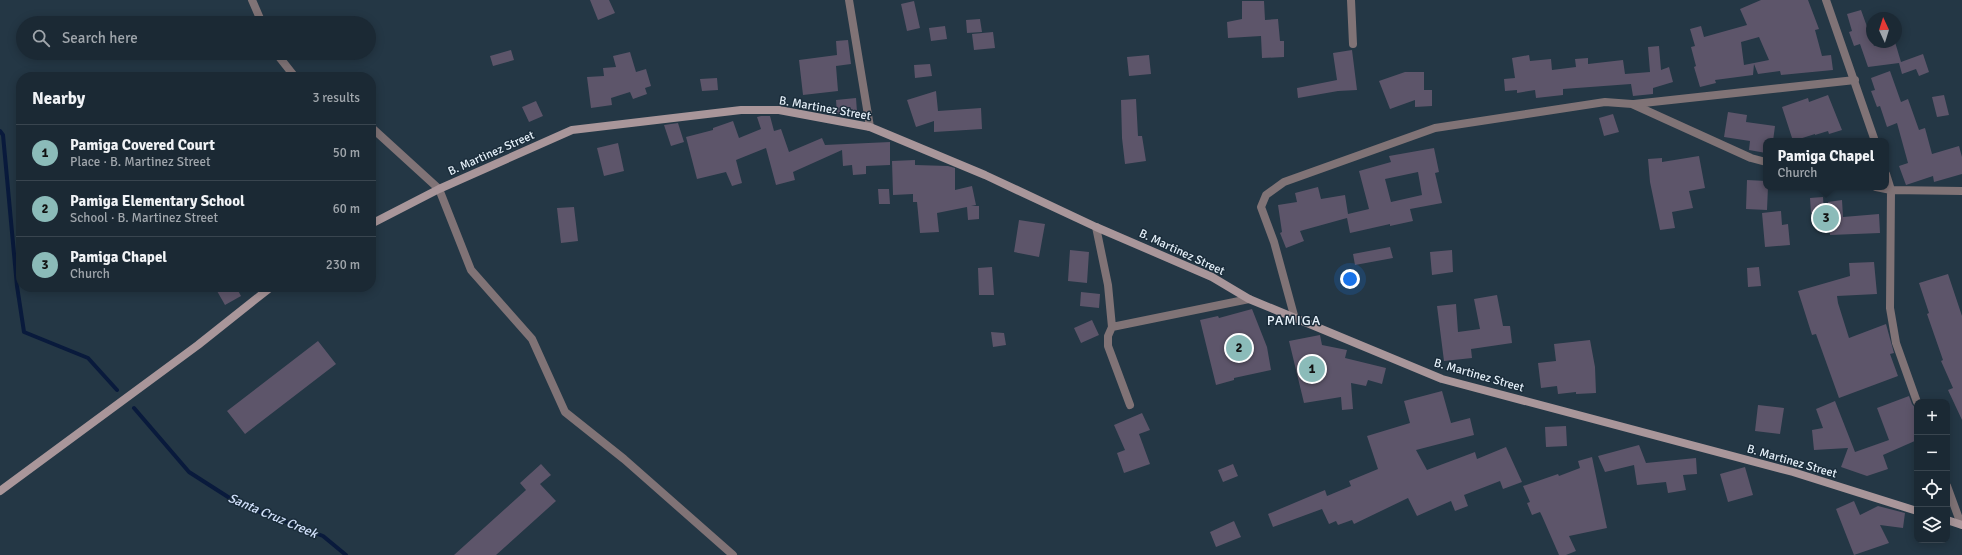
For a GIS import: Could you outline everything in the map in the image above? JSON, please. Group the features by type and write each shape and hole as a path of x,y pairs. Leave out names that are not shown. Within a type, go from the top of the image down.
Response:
{"street":[{"path":"252,0 259,16"},
{"path":"849,0 870,127"},
{"path":"1351,0 1353,44"},
{"path":"1826,0 1874,138"},
{"path":"282,60 291,72"},
{"path":"1295,319 1274,242 1261,207 1266,195 1284,182 1435,128 1605,102 1632,104 1855,80"},
{"path":"1632,104 1751,158 1763,161"},
{"name":"B. Martinez Street","path":"376,221 439,189 572,130 748,110 779,110 870,127 985,175 1212,277 1249,299 1442,379 1793,472 1914,510"},
{"path":"376,132 439,189 471,270 532,339 565,412 630,464 734,555"},
{"path":"1889,184 1891,190 1890,308 1896,342 1916,399"},
{"path":"1891,190 1962,191"},
{"path":"1096,226 1108,285 1112,327 1108,336 1108,346 1130,405"},
{"path":"0,491 198,345 265,292"},
{"path":"1112,327 1249,299"},
{"path":"1950,494 1961,525"},
{"path":"1950,521 1961,525"}],"building":[{"path":"590,0 609,0 615,13 598,20"},
{"path":"1761,0 1808,0 1819,29 1815,30 1822,56 1831,55 1833,70 1781,75 1780,71 1758,74 1754,64 1753,75 1715,80 1716,83 1700,87 1694,67 1696,66 1691,47 1695,46 1690,29 1701,26 1704,37 1747,25 1740,9","holes":["1759,37 1769,60 1744,65 1741,42"]},
{"path":"914,1 920,28 907,31 901,4"},
{"path":"1242,1 1264,1 1265,20 1278,19 1280,41 1284,41 1284,57 1262,58 1261,36 1228,38 1227,22 1242,19"},
{"path":"1861,10 1866,24 1866,48 1897,48 1901,62 1923,54 1929,72 1919,76 1916,69 1902,74 1899,63 1868,67 1860,44 1854,46 1849,32 1852,31 1847,14"},
{"path":"980,19 982,32 967,33 966,20"},
{"path":"945,26 947,39 931,41 929,28"},
{"path":"993,32 995,48 974,50 972,34"},
{"path":"848,40 851,64 836,66 838,91 803,95 799,60 837,55 836,41"},
{"path":"1659,46 1661,70 1669,67 1673,82 1653,88 1653,94 1633,96 1631,84 1563,89 1563,95 1536,98 1535,90 1517,93 1517,90 1505,91 1504,79 1515,78 1512,58 1529,55 1530,61 1551,59 1552,70 1576,67 1575,59 1588,58 1588,64 1623,60 1625,74 1650,72 1648,47"},
{"path":"511,50 514,60 493,66 490,56"},
{"path":"1352,50 1357,90 1338,91 1298,98 1297,88 1337,80 1333,53"},
{"path":"630,52 636,72 646,69 651,86 645,88 647,94 633,99 630,92 611,98 612,105 591,108 587,77 604,76 603,68 616,67 613,56"},
{"path":"1149,55 1151,74 1129,76 1127,57"},
{"path":"930,64 932,76 915,78 914,65"},
{"path":"1890,71 1901,102 1908,99 1919,130 1925,128 1932,154 1959,146 1962,157 1962,174 1934,182 1933,176 1906,185 1899,166 1908,163 1897,123 1887,127 1880,106 1877,107 1871,91 1875,90 1871,78"},
{"path":"1405,72 1424,72 1424,90 1432,90 1432,106 1415,107 1415,100 1390,109 1379,81"},
{"path":"717,78 718,90 702,91 700,79"},
{"path":"936,91 938,111 981,108 982,129 934,132 934,121 916,127 907,100"},
{"path":"1828,95 1842,130 1829,134 1828,131 1802,138 1792,138 1782,107 1808,98 1809,102"},
{"path":"1944,95 1949,115 1937,117 1932,97"},
{"path":"856,98 857,112 837,114 836,100"},
{"path":"1136,99 1138,136 1142,136 1146,161 1125,164 1122,138 1121,100"},
{"path":"536,101 543,116 529,122 522,107"},
{"path":"1728,112 1747,115 1746,122 1775,126 1773,138 1763,138 1763,152 1749,150 1750,141 1724,137"},
{"path":"1613,114 1619,132 1604,136 1599,118"},
{"path":"770,116 774,131 781,129 789,152 822,138 825,145 890,142 890,165 866,166 866,174 853,175 852,165 843,166 842,150 793,172 795,180 776,185 766,148 736,160 742,183 732,186 726,172 697,179 686,137 713,130 713,128 733,121 739,138 761,129 757,117"},
{"path":"678,123 684,142 671,146 664,125"},
{"path":"618,143 624,171 604,176 597,148"},
{"path":"1434,148 1439,172 1435,173 1442,203 1410,209 1413,221 1390,226 1390,224 1350,233 1347,218 1300,231 1304,241 1286,248 1280,233 1282,232 1278,205 1297,202 1295,193 1318,187 1321,199 1345,195 1348,214 1369,209 1359,171 1391,162 1389,156","holes":["1418,172 1422,195 1391,202 1385,179"]},
{"path":"1699,156 1705,188 1689,191 1693,208 1672,212 1675,228 1660,230 1650,182 1648,159 1662,158 1662,162"},
{"path":"915,160 915,165 948,166 955,168 955,190 972,186 976,205 971,206 979,206 979,219 968,220 967,207 937,213 939,232 920,233 917,202 913,202 913,194 893,195 892,161"},
{"path":"1747,180 1763,181 1763,190 1768,190 1767,210 1746,209"},
{"path":"878,189 889,189 890,204 879,204"},
{"path":"1823,197 1824,212 1811,213 1810,198"},
{"path":"1842,200 1843,217 1879,214 1880,233 1830,235 1828,202"},
{"path":"574,207 578,241 561,243 557,208"},
{"path":"1781,211 1782,225 1788,224 1790,245 1765,247 1762,213"},
{"path":"1019,220 1045,224 1039,257 1014,252"},
{"path":"1390,247 1393,258 1355,265 1353,254"},
{"path":"1070,250 1089,252 1087,283 1068,281"},
{"path":"1452,250 1453,272 1432,275 1430,252"},
{"path":"1874,262 1877,294 1837,296 1838,303 1849,338 1886,324 1894,353 1890,354 1898,376 1839,398 1816,334 1812,335 1798,291 1850,276 1849,263"},
{"path":"992,267 994,295 979,295 978,268"},
{"path":"1759,267 1761,286 1748,287 1747,268"},
{"path":"1948,274 1962,316 1962,420 1948,390 1953,388 1941,361 1943,360 1927,314 1929,313 1919,283"},
{"path":"218,292 239,292 241,296 225,305"},
{"path":"1081,292 1100,294 1099,308 1080,306"},
{"path":"1497,295 1503,326 1510,326 1512,343 1471,349 1472,358 1444,361 1437,306 1456,304 1458,332 1480,329 1474,299"},
{"path":"1252,309 1267,347 1271,370 1234,378 1234,380 1216,385 1200,320 1218,316 1219,318"},
{"path":"1092,320 1099,335 1081,343 1074,328"},
{"path":"991,332 1004,333 1006,345 993,347"},
{"path":"1320,335 1322,345 1347,350 1345,358 1386,368 1382,384 1368,380 1366,386 1351,383 1353,409 1342,410 1341,397 1304,403 1289,341"},
{"path":"1590,340 1595,367 1596,393 1576,394 1576,392 1558,394 1557,386 1541,388 1538,363 1556,361 1554,344"},
{"path":"318,341 336,364 245,434 227,411"},
{"path":"1442,391 1451,423 1470,418 1474,435 1416,450 1427,470 1475,452 1477,459 1506,447 1522,482 1503,489 1500,481 1464,495 1468,506 1455,511 1451,501 1417,516 1408,498 1354,524 1352,520 1338,525 1336,521 1329,524 1322,509 1273,527 1268,514 1325,490 1327,496 1351,486 1349,481 1378,469 1367,436 1410,423 1404,401"},
{"path":"1909,396 1914,406 1914,441 1883,455 1888,469 1867,476 1841,467 1848,448 1814,450 1812,430 1823,428 1816,409 1835,401 1855,452 1889,440 1877,408"},
{"path":"1758,405 1784,408 1780,434 1755,431"},
{"path":"1142,413 1150,430 1139,434 1150,464 1124,473 1117,453 1125,450 1114,425"},
{"path":"1566,426 1567,446 1546,447 1545,427"},
{"path":"1639,445 1646,463 1696,458 1697,474 1683,475 1686,490 1668,493 1666,482 1637,485 1634,465 1605,472 1598,456"},
{"path":"1592,457 1607,528 1569,536 1576,551 1566,555 1559,555 1540,512 1532,515 1527,503 1530,502 1523,486 1558,474 1559,476 1580,468 1578,461"},
{"path":"541,464 551,475 540,484 556,501 496,555 454,555 526,490 520,483"},
{"path":"1233,464 1238,476 1223,482 1218,470"},
{"path":"1745,467 1753,495 1728,502 1720,474"},
{"path":"1854,501 1860,515 1878,506 1905,513 1903,528 1880,525 1889,543 1854,555 1836,509"},
{"path":"1234,521 1241,537 1216,547 1210,532"}],"waterway":[{"name":"Santa Cruz Creek","path":"0,131 3,135 16,275"},
{"name":"Santa Cruz Creek","path":"18,292 24,332 88,358 117,390"},
{"name":"Santa Cruz Creek","path":"134,408 189,472 239,504 323,536 346,555"}],"place":[{"name":"Pamiga Chapel","path":"1826,218"},
{"name":"Pamiga Elementary School","path":"1239,348"},
{"name":"Pamiga Covered Court","path":"1312,369"}],"district":[{"name":"PAMIGA","path":"1294,320"}]}
